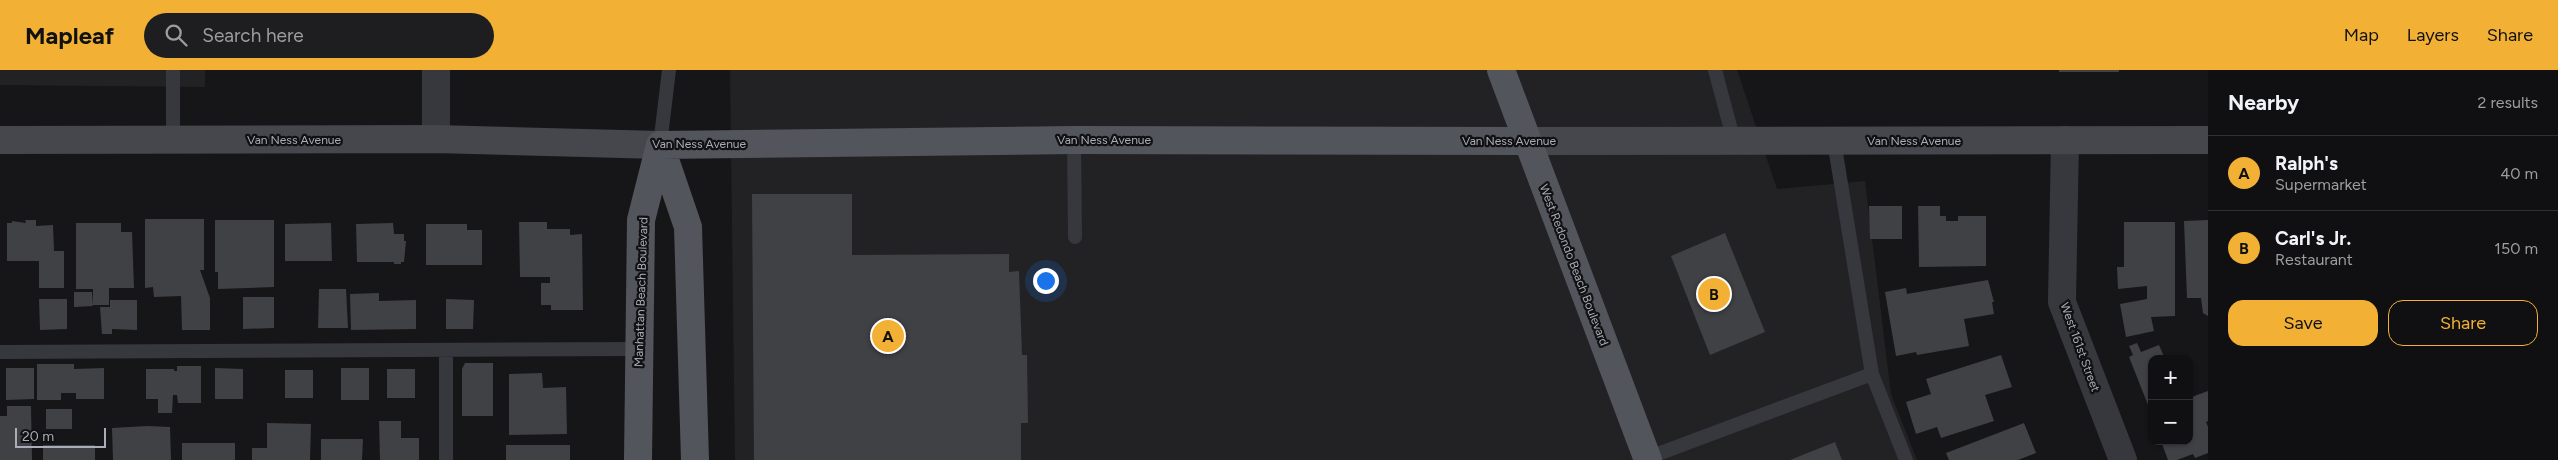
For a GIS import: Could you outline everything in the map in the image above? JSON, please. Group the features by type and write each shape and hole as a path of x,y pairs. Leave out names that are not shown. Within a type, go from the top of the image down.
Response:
{"main road":[{"name":"West Redondo Beach Boulevard","path":"1501,70 1647,459"},
{"name":"Van Ness Avenue","path":"0,140 436,140 660,145 1074,140 2208,140"},
{"name":"Manhattan Beach Boulevard","path":"638,460 641,220 660,145"},
{"path":"660,145 688,227 695,460"}],"street":[{"path":"436,70 436,140"},
{"name":"West 161st Street","path":"2065,140 2062,302 2123,460"}],"lane":[{"path":"173,70 173,140"},
{"path":"660,145 669,70"},
{"path":"1715,70 1734,141"},
{"path":"1074,140 1075,237"},
{"path":"1834,141 1872,374 1906,460"},
{"path":"0,352 638,349"},
{"path":"446,350 446,460"},
{"path":"1647,459 1872,374"}],"shaded area":[{"path":"0,70 205,70 205,87 0,85"},
{"path":"730,70 1737,70 1777,189 1865,181 1891,394 1917,460 735,460"}],"building":[{"path":"2059,70 2119,70 2119,72 2059,72"},
{"path":"752,194 852,194 852,255 1009,254 1009,272 1019,271 1022,355 1027,355 1028,423 1021,423 1021,460 754,460"},
{"path":"1869,206 1902,206 1902,239 1870,239"},
{"path":"1918,206 1940,206 1940,216 1946,216 1946,221 1958,221 1958,216 1986,216 1986,266 1919,267"},
{"path":"145,219 204,219 204,270 200,270 210,298 210,330 182,330 181,296 154,297 153,287 145,288"},
{"path":"25,220 36,220 36,226 53,225 54,251 64,251 64,288 39,288 39,261 7,261 7,223 12,223 12,221 26,223"},
{"path":"215,220 274,220 274,287 218,289 218,272 215,272"},
{"path":"2208,220 2208,316 2203,313 2201,298 2187,298 2184,221"},
{"path":"519,222 547,222 547,229 570,229 570,235 582,234 583,310 551,310 551,305 541,305 541,283 550,283 550,277 520,277"},
{"path":"2124,222 2175,222 2175,316 2151,317 2154,331 2126,337 2120,304 2147,299 2147,286 2118,289 2117,267 2124,267"},
{"path":"76,223 121,223 121,232 132,232 134,288 109,288 109,305 93,305 93,289 76,289"},
{"path":"331,223 332,261 285,261 285,224"},
{"path":"393,223 394,234 404,234 404,241 406,241 404,262 394,264 394,262 357,262 356,224"},
{"path":"426,224 467,224 467,230 482,230 482,265 426,265"},
{"path":"1725,233 1765,332 1710,355 1671,256"},
{"path":"1988,280 1994,302 1992,302 1994,314 1964,319 1969,346 1917,355 1916,352 1896,356 1885,292 1906,288 1907,294"},
{"path":"319,289 346,289 348,328 318,328"},
{"path":"74,292 92,292 93,306 74,307"},
{"path":"379,293 379,301 416,300 416,329 351,330 350,294"},
{"path":"243,297 274,297 274,328 243,329"},
{"path":"39,299 67,299 67,329 40,330"},
{"path":"446,299 474,300 473,329 446,329"},
{"path":"110,300 137,300 137,330 112,329 112,334 102,334 100,307 110,307"},
{"path":"2137,343 2141,352 2159,345 2163,355 2148,355 2148,405 2129,357 2133,355 2129,346"},
{"path":"2001,355 2012,387 1985,395 1994,421 1941,438 1937,427 1916,434 1906,402 1931,394 1926,379"},
{"path":"465,363 493,363 493,416 462,416 462,369"},
{"path":"37,364 74,364 74,369 104,368 104,399 76,399 76,393 61,393 61,400 37,400"},
{"path":"177,366 201,366 201,403 178,403 177,395 173,395 172,413 158,413 158,399 146,399 146,369 174,369 174,371 177,371"},
{"path":"6,368 34,368 34,399 6,400"},
{"path":"215,368 243,369 243,399 215,399"},
{"path":"341,368 369,368 369,400 341,400"},
{"path":"387,369 415,369 415,398 387,398"},
{"path":"285,370 313,370 313,398 285,398"},
{"path":"542,373 543,388 566,387 567,434 509,435 509,374"},
{"path":"2208,391 2208,421 2206,422 2208,427 2208,453 2195,458 2193,454 2177,460 2168,460 2162,445 2193,445 2193,397"},
{"path":"7,406 31,406 32,460 0,460 0,416 7,416"},
{"path":"46,409 72,409 72,429 46,429"},
{"path":"379,421 401,421 401,438 419,438 419,460 380,460"},
{"path":"267,423 311,424 310,460 252,460 252,448 267,448"},
{"path":"2024,423 2036,453 2018,460 1949,460 1946,453"},
{"path":"170,427 171,460 113,460 112,428"},
{"path":"321,439 363,439 362,460 321,460"},
{"path":"1835,442 1842,460 1790,460"},
{"path":"182,443 235,443 235,460 182,460"},
{"path":"43,445 95,445 95,460 43,460"},
{"path":"506,445 570,445 570,460 506,460"}],"place":[{"name":"Carl's Jr.","path":"1714,294"},
{"name":"Ralph's","path":"888,336"}]}
